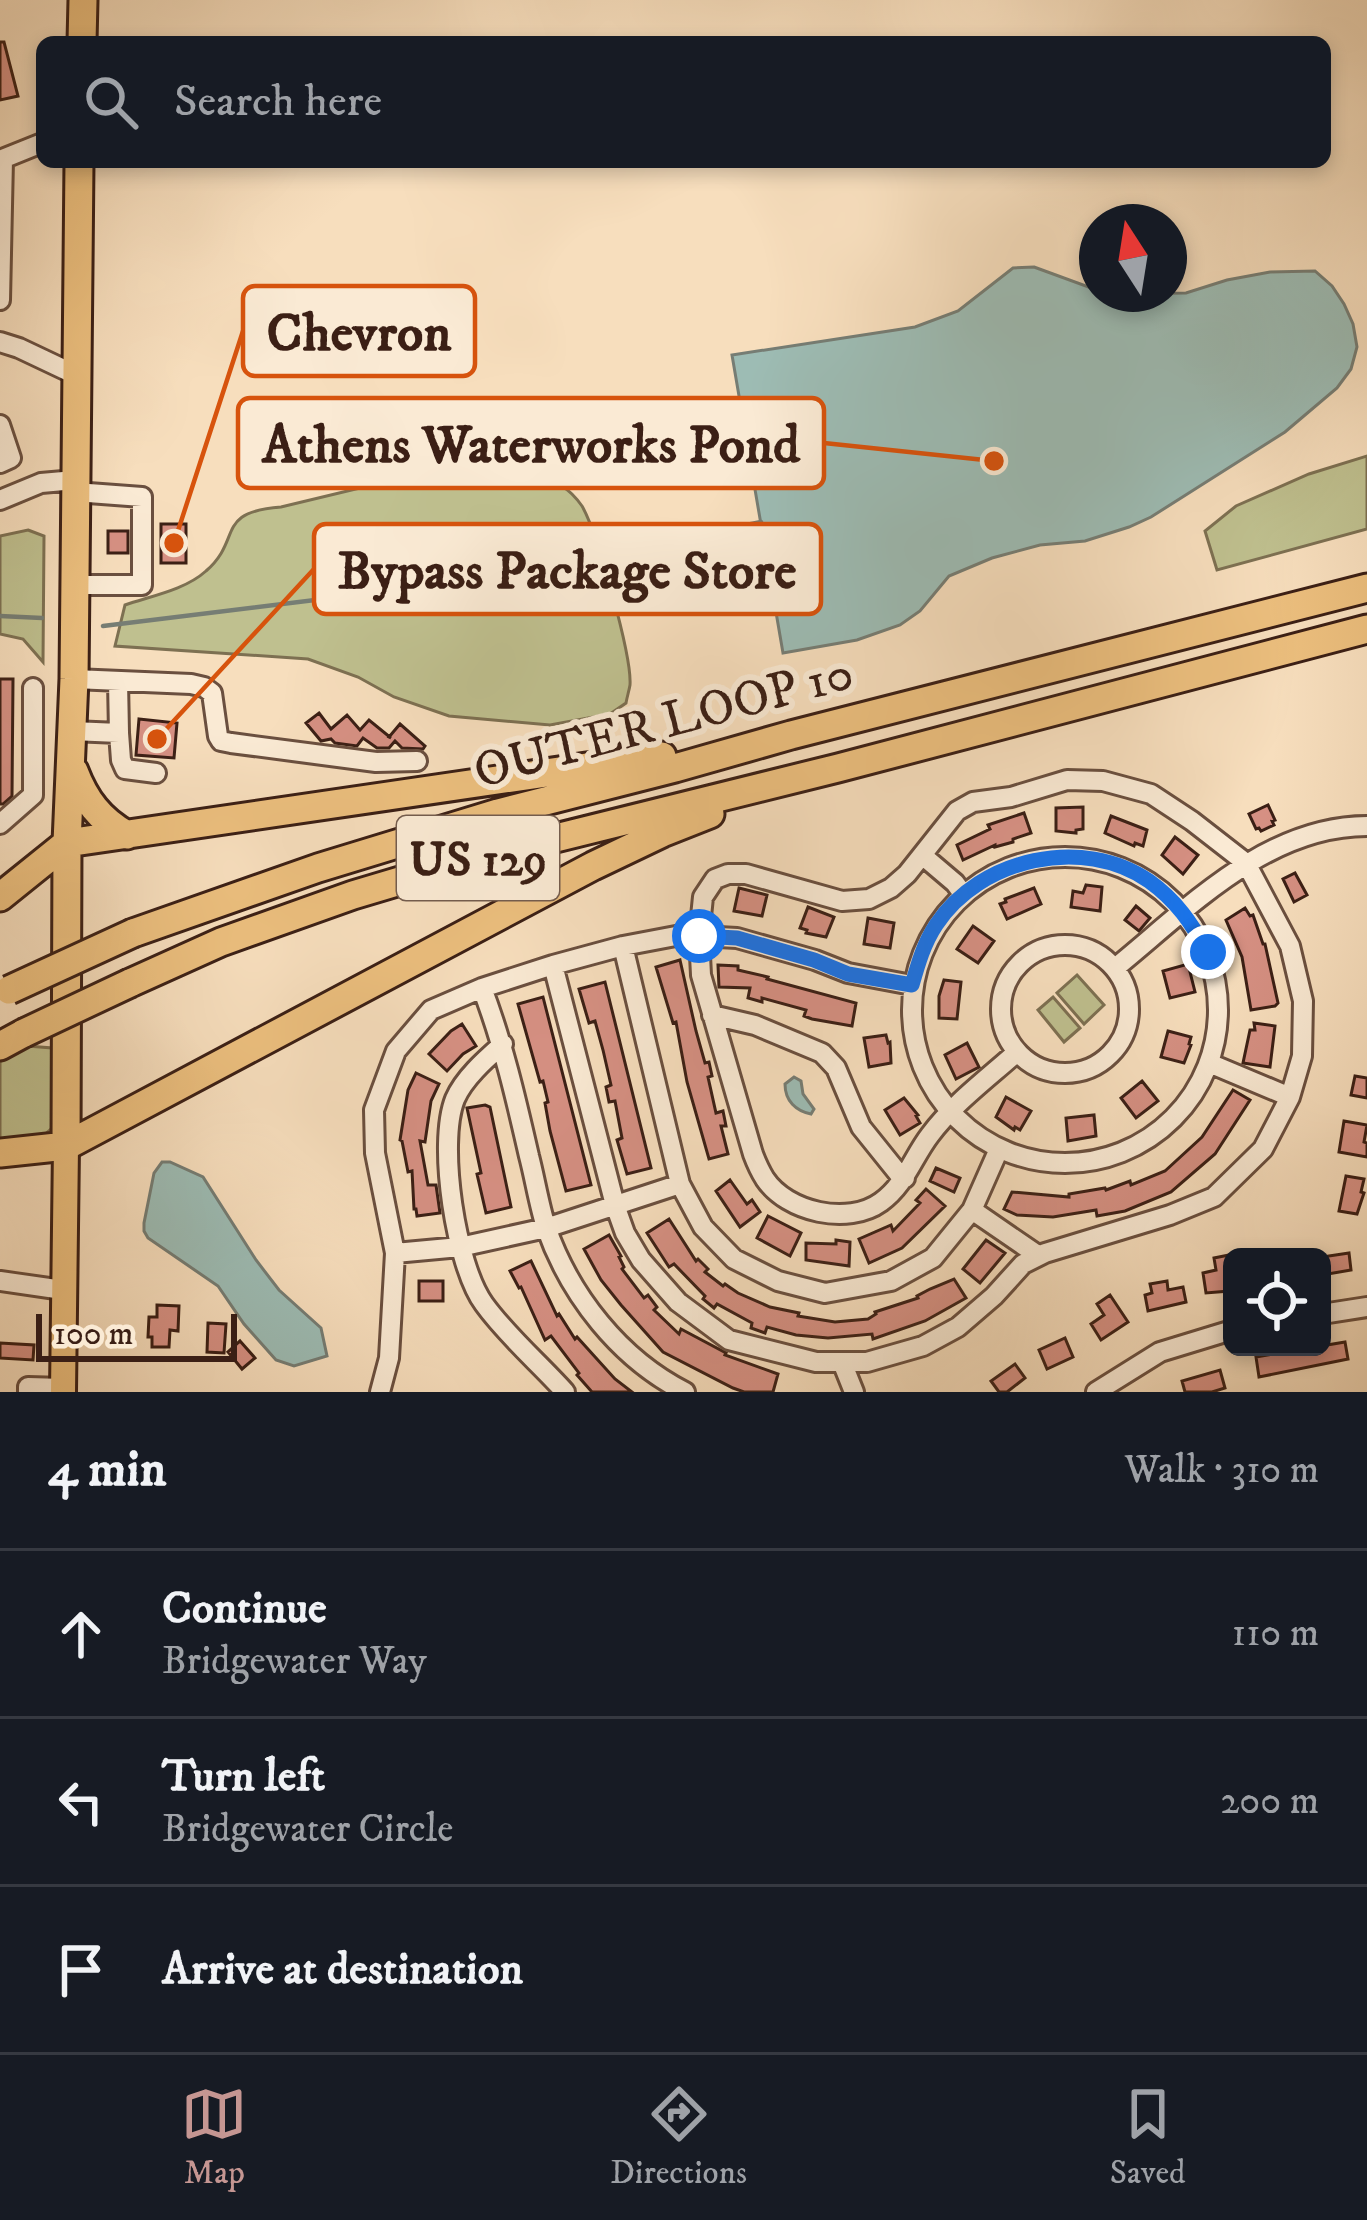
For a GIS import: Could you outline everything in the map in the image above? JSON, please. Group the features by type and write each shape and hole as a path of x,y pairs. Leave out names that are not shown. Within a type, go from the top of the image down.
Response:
{"highway":[{"path":"82,36 83,0"},
{"path":"66,1146 80,168"},
{"name":"OUTER LOOP 10","path":"5,993 134,933 318,868 476,820 1367,588"},
{"name":"US 129","path":"12,1039 221,942 352,895 487,855 1367,629"},
{"path":"0,897 67,843 791,735"},
{"path":"0,1153 66,1146 610,857 695,819 838,768"},
{"path":"71,775 92,806 111,826 128,835"}],"main road":[{"path":"63,1390 66,1146"}],"street":[{"path":"0,300 2,160 36,145"},
{"path":"0,342 76,375"},
{"path":"0,425 11,458 0,463"},
{"path":"0,500 41,483 142,497 142,585 74,585"},
{"path":"73,705 118,681 191,684 212,694 221,741 376,762 417,761"},
{"path":"118,681 121,760 125,769 156,773"},
{"path":"0,824 33,795 33,697 73,705 119,733"},
{"path":"33,788 71,775"},
{"path":"553,964 615,1205 641,1260 678,1302 729,1340 816,1363 868,1362 922,1346 958,1327 1023,1264 1214,1196 1263,1149 1290,1097 1302,1056 1303,1001 1290,946 1246,863 1151,794 1103,781 1067,780 1011,797 974,802 957,811 891,888 869,899 842,901 746,874 715,879 703,897 701,975 712,1015 753,1154 766,1181 792,1203 821,1212 852,1213 880,1204 905,1178 929,1136 1017,1052"},
{"path":"1115,968 1246,863 1315,832 1367,826"},
{"path":"922,855 963,894"},
{"path":"1052,856 1102,860 1147,879 1184,912 1208,952 1218,997 1215,1042 1189,1100 1160,1131 1123,1152 1082,1162 1039,1161 999,1149 950,1113 925,1075 918,1052 912,1030 912,985 919,958 937,924 963,894 1005,868 1052,856"},
{"path":"380,1392 389,1358 394,1253 375,1154 374,1110 396,1051 431,1010 553,964 682,935 737,938 848,974 912,985"},
{"path":"1060,945 1100,954 1115,968 1126,987 1130,1009 1116,1050 1099,1065 1078,1073 1055,1073 1034,1066 1017,1052 1006,1035 1002,995 1023,961 1060,945"},
{"path":"623,946 680,1184 703,1227 734,1258 778,1281 825,1293 891,1281 933,1258 972,1210 999,1149"},
{"path":"482,988 502,1044 547,1228 573,1285 608,1334 659,1379 685,1392"},
{"path":"712,1015 755,1025 822,1052 836,1068 861,1127 905,1178"},
{"path":"502,1044 478,1066 455,1098 446,1140 460,1246 468,1278 484,1305 566,1392"},
{"path":"1209,1063 1290,1097"},
{"path":"394,1253 460,1246 547,1228 680,1184"},
{"path":"972,1210 1039,1256"},
{"path":"0,1281 63,1290"},
{"path":"1331,1312 1367,1307"},
{"path":"1096,1392 1160,1352 1223,1333"},
{"path":"842,1362 854,1392"},
{"path":"28,1392 28,1387 63,1390"}],"green space":[{"path":"1367,456 1367,529 1217,570 1205,531 1236,506 1309,474"},
{"path":"482,469 544,478 566,489 582,506 612,594 629,670 626,703 610,714 550,725 449,716 308,659 115,646 125,605 198,578 246,515 418,474"},
{"path":"28,530 44,536 43,662 23,639 0,634 0,536"},
{"path":"1077,975 1104,1005 1084,1024 1057,993"},
{"path":"1053,997 1080,1028 1064,1042 1038,1010"},
{"path":"27,1046 52,1048 52,1128 42,1137 0,1142 0,1059"}],"water":[{"path":"1034,267 1079,283 1079,312 1187,312 1187,293 1270,272 1315,271 1344,304 1357,347 1351,369 1337,388 1285,432 1151,517 1085,541 1040,545 992,558 949,576 920,611 900,625 857,640 783,653 732,355 915,327 958,311 1013,268"},
{"path":"794,1077 801,1081 803,1094 814,1109 811,1114 789,1100 785,1084"},
{"path":"162,1162 203,1177 279,1290 321,1328 327,1356 294,1366 276,1360 218,1286 148,1238 144,1223 154,1173"}],"building":[{"path":"0,42 4,42 18,96 0,100"},
{"path":"161,524 186,524 186,563 161,563"},
{"path":"108,531 128,531 128,553 108,553"},
{"path":"0,679 13,679 12,796 3,804 0,804"},
{"path":"319,713 331,729 347,715 360,730 369,720 389,737 400,724 425,746 402,748 395,741 389,748 377,748 363,738 357,746 321,741 306,723"},
{"path":"139,719 177,723 174,758 136,755"},
{"path":"1268,805 1274,825 1261,831 1249,814"},
{"path":"1083,807 1083,829 1056,831 1056,808"},
{"path":"1024,813 1031,833 963,860 957,845 990,829 988,825"},
{"path":"1111,816 1147,830 1143,846 1105,833"},
{"path":"1175,837 1198,855 1183,874 1162,855"},
{"path":"1295,873 1307,895 1294,902 1283,879"},
{"path":"1086,885 1102,887 1100,911 1071,907 1073,891 1083,893"},
{"path":"739,888 767,895 762,916 734,911"},
{"path":"1034,888 1041,904 1007,919 1000,904"},
{"path":"1136,906 1150,918 1139,931 1125,920"},
{"path":"808,907 834,917 826,937 800,928"},
{"path":"1245,908 1265,944 1275,1006 1251,1010 1242,957 1226,920"},
{"path":"868,918 894,923 890,948 864,944"},
{"path":"973,926 994,941 978,963 957,949"},
{"path":"680,960 705,1063 709,1062 716,1113 723,1111 726,1126 721,1126 728,1154 709,1159 676,1022 656,967"},
{"path":"1188,964 1195,992 1170,998 1163,971"},
{"path":"718,965 738,966 738,970 856,1003 852,1026 812,1019 804,1016 806,1010 762,998 762,1002 748,998 750,988 719,987"},
{"path":"944,980 961,982 957,1019 939,1018"},
{"path":"605,982 651,1168 627,1174 617,1140 622,1138 615,1101 609,1102 606,1087 611,1085 603,1050 579,989"},
{"path":"543,997 591,1185 566,1191 543,1081 518,1004"},
{"path":"1254,1023 1275,1026 1270,1067 1243,1063"},
{"path":"462,1024 476,1046 447,1071 429,1054"},
{"path":"1168,1031 1191,1037 1184,1063 1161,1057"},
{"path":"886,1035 891,1063 869,1067 864,1038"},
{"path":"967,1043 979,1067 956,1079 945,1055"},
{"path":"416,1073 439,1084 431,1101 425,1142 420,1141 428,1185 436,1185 440,1213 417,1216 412,1171 408,1172 400,1140 408,1090"},
{"path":"1355,1076 1367,1078 1367,1098 1351,1095"},
{"path":"1142,1081 1158,1101 1136,1118 1121,1098"},
{"path":"1233,1090 1250,1100 1215,1154 1171,1192 1125,1211 1097,1216 1096,1210 1053,1217 1017,1215 1004,1209 1012,1192 1069,1197 1130,1181 1131,1185 1165,1171 1202,1137"},
{"path":"1006,1097 1031,1111 1020,1130 996,1117"},
{"path":"904,1098 920,1123 900,1135 885,1110"},
{"path":"490,1107 511,1207 486,1213 467,1108"},
{"path":"1094,1115 1096,1136 1068,1141 1066,1118"},
{"path":"1344,1121 1367,1125 1367,1157 1339,1152"},
{"path":"936,1168 960,1178 954,1192 930,1181"},
{"path":"1346,1176 1364,1179 1357,1214 1339,1211"},
{"path":"730,1180 747,1204 752,1200 760,1212 740,1227 716,1191"},
{"path":"926,1189 945,1206 902,1248 869,1263 859,1239 891,1225 893,1231 920,1203 916,1200"},
{"path":"768,1216 801,1233 790,1256 757,1238"},
{"path":"669,1219 696,1261 723,1286 798,1316 835,1322 868,1319 954,1279 966,1298 925,1321 873,1339 872,1334 828,1338 767,1327 765,1333 717,1304 714,1308 674,1264 669,1267 647,1233"},
{"path":"609,1235 621,1256 622,1269 679,1334 681,1329 725,1355 778,1374 773,1392 733,1388 663,1352 601,1280 584,1249"},
{"path":"836,1240 850,1242 849,1266 806,1260 806,1243 836,1244"},
{"path":"986,1240 1005,1253 980,1283 963,1269"},
{"path":"1349,1253 1351,1270 1331,1273 1331,1256"},
{"path":"1223,1256 1223,1292 1206,1293 1203,1273 1216,1270 1214,1258"},
{"path":"531,1261 557,1316 632,1392 592,1392 551,1336 545,1340 510,1271"},
{"path":"419,1281 443,1281 443,1301 419,1301"},
{"path":"1167,1281 1168,1290 1183,1287 1186,1302 1148,1311 1145,1295 1152,1293 1150,1284"},
{"path":"1110,1295 1128,1322 1101,1340 1091,1324 1104,1315 1097,1304"},
{"path":"157,1305 179,1306 178,1331 170,1330 169,1347 152,1347 152,1337 148,1337 149,1317 157,1317"},
{"path":"208,1323 226,1324 224,1353 207,1352"},
{"path":"1065,1338 1073,1357 1047,1369 1039,1350"},
{"path":"240,1341 255,1358 242,1369 228,1352"},
{"path":"1345,1342 1348,1359 1259,1377 1256,1357 1331,1356 1331,1344"},
{"path":"0,1343 34,1345 33,1360 0,1358"},
{"path":"1015,1364 1025,1378 1007,1392 999,1392 991,1381"},
{"path":"1220,1370 1225,1388 1185,1392 1182,1381"}],"waterway":[{"path":"103,626 486,579 761,522"},
{"path":"0,616 42,618"}],"place":[{"name":"Athens Waterworks Pond","path":"994,461"},
{"name":"Chevron","path":"174,543"},
{"name":"Bypass Package Store","path":"157,739"}],"route":[{"path":"699,936 737,938 848,974 912,985 919,958 937,924 963,894 1005,868 1052,856 1102,860 1147,879 1184,912 1208,952"}]}
